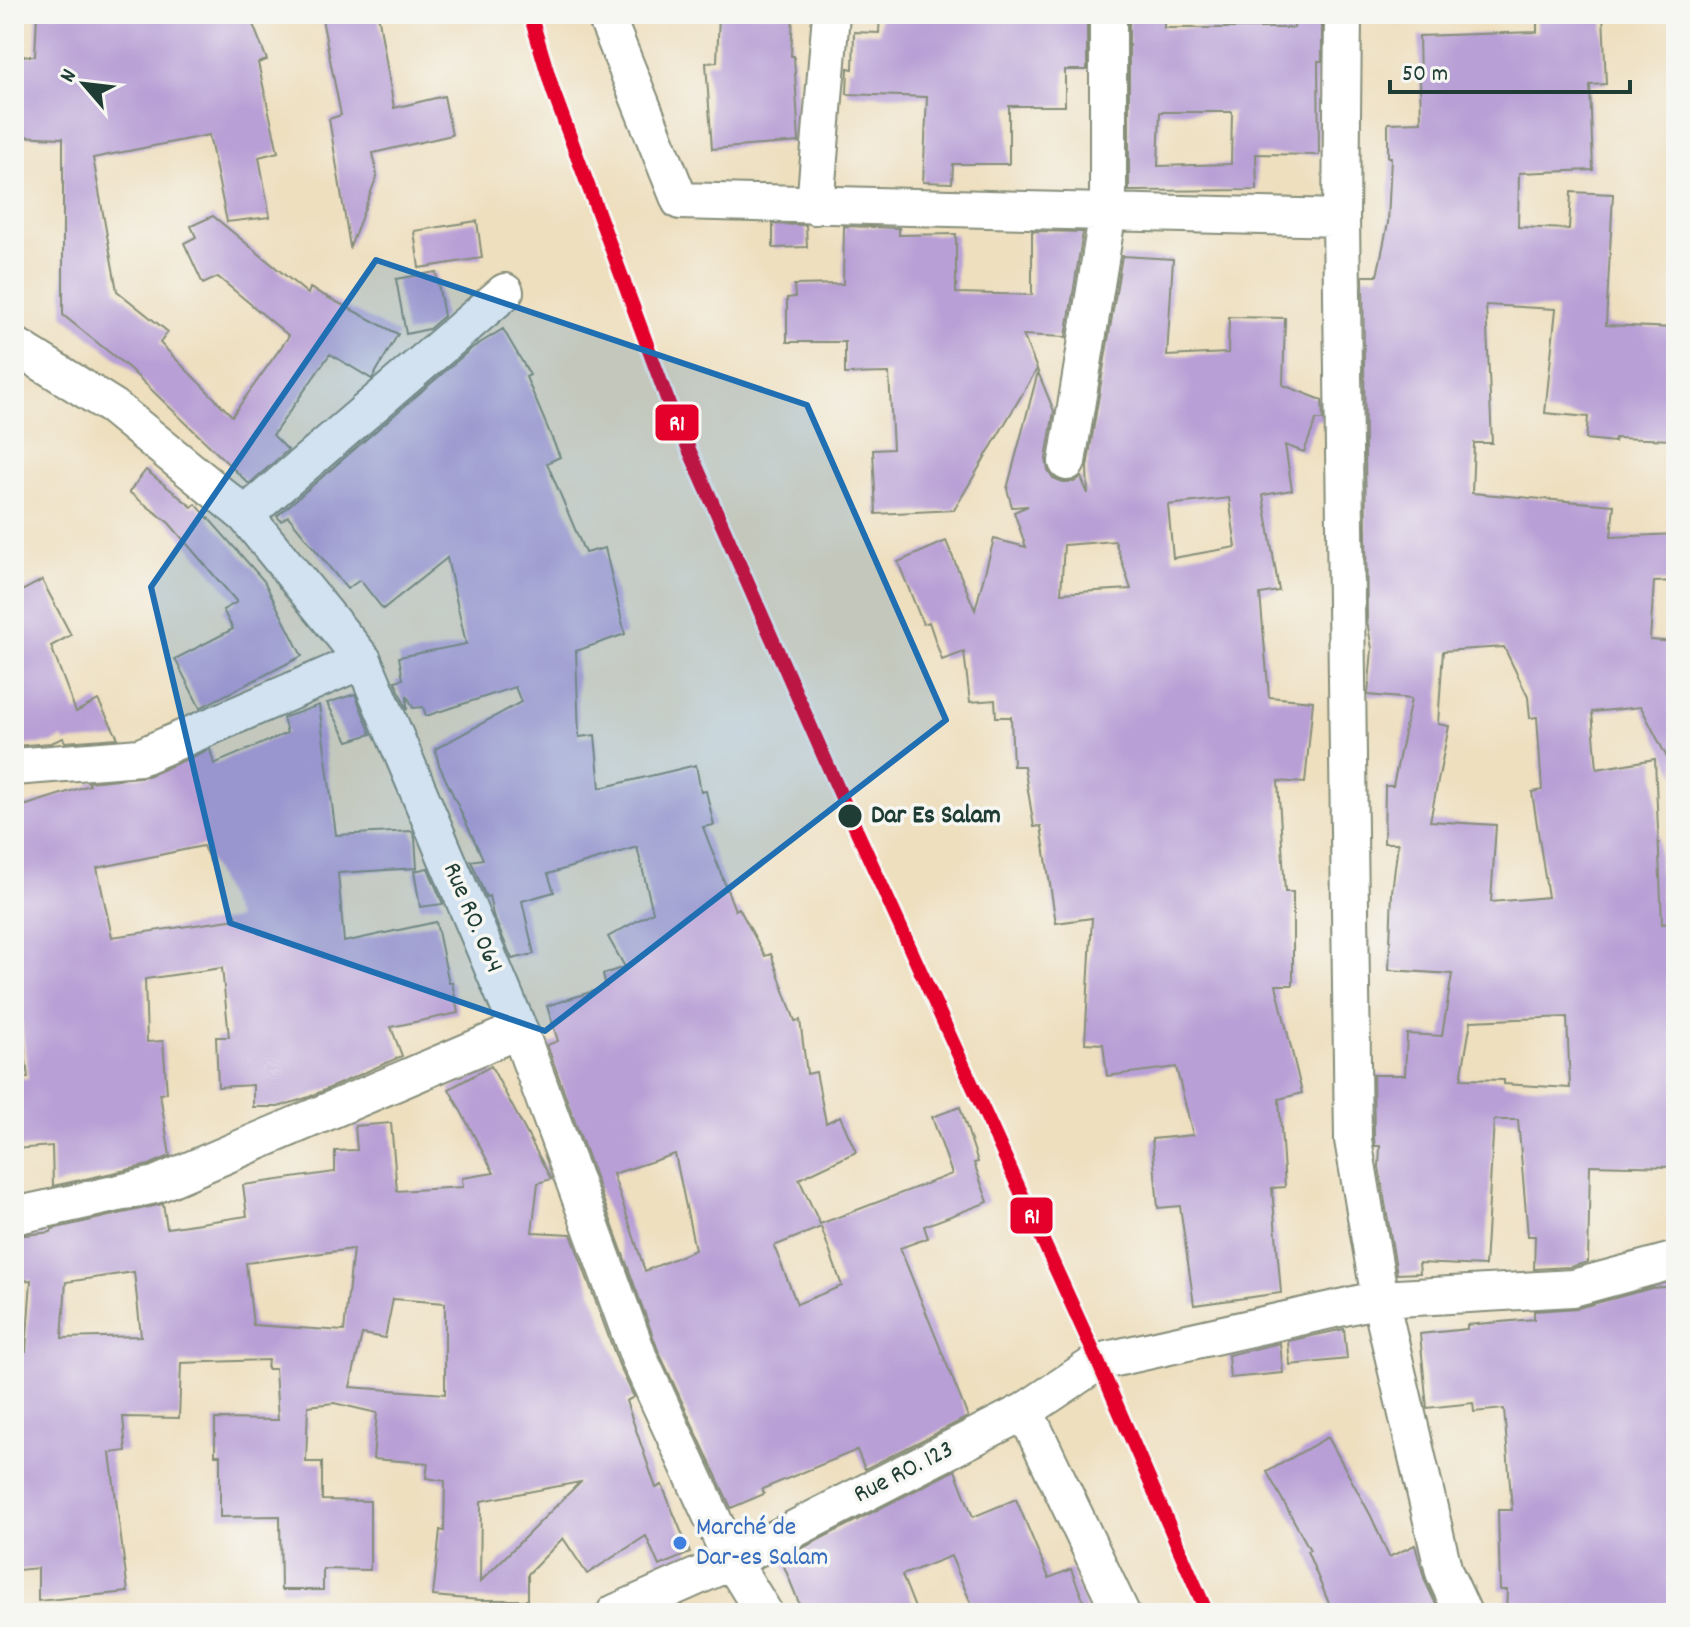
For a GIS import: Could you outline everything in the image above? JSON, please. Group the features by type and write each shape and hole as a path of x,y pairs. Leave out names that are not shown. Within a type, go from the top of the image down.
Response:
{"street":[{"path":"605,14 680,201 1341,218"},
{"path":"815,206 831,14"},
{"path":"1067,462 1108,211 1108,14"},
{"path":"1343,14 1341,218 1353,1140 1380,1299 1444,1572 1463,1613"},
{"path":"245,515 505,292"},
{"name":"Rue RO. 064","path":"14,345 113,407 245,515 363,660 519,1030 639,1358 732,1561 764,1613"},
{"path":"14,767 140,757 363,660"},
{"path":"14,1216 155,1185 519,1030"},
{"path":"1380,1299 1573,1288 1676,1260"},
{"name":"Rue RO. 123","path":"615,1613 732,1561 1025,1411 1098,1362 1380,1299"},
{"path":"1025,1411 1121,1613"}],"highlighted area":[{"path":"376,260 807,405 946,720 545,1031 230,923 151,587"}],"building":[{"path":"37,14 249,14 267,60 258,63 278,152 259,157 270,217 227,222 209,135 93,158 117,291 168,332 160,343 232,416 289,336 218,277 203,284 184,243 196,237 191,226 213,216 308,294 310,288 398,334 372,379 330,354 273,435 288,450 249,484 130,369 63,315 63,138 14,136 14,56 35,56"},
{"path":"321,14 378,14 394,108 444,96 452,135 373,153 377,176 350,247 329,119 341,115"},
{"path":"719,14 793,14 791,56 794,56 799,142 712,149 706,63 717,62"},
{"path":"880,14 1087,14 1087,70 1065,70 1065,106 1009,106 1009,164 953,164 952,183 923,182 927,97 847,94 848,68 853,69 854,32 879,33"},
{"path":"1129,14 1164,14 1164,28 1294,28 1294,14 1322,14 1322,61 1318,61 1319,155 1256,154 1257,190 1129,191","holes":["1160,112 1232,112 1231,164 1158,166"]},
{"path":"1537,14 1603,14 1606,84 1590,85 1593,170 1519,173 1518,227 1569,229 1571,192 1613,194 1606,325 1674,328 1672,365 1676,366 1676,440 1615,438 1614,442 1586,439 1588,417 1545,413 1556,309 1486,305 1492,443 1474,443 1472,493 1614,505 1611,537 1676,534 1676,581 1654,582 1650,640 1676,642 1676,775 1641,707 1592,712 1597,769 1655,759 1662,924 1669,923 1673,964 1676,964 1674,1167 1590,1165 1588,1262 1570,1267 1534,1269 1535,1236 1528,1236 1518,1120 1494,1120 1485,1266 1419,1263 1420,1273 1397,1274 1379,1167 1380,1146 1375,1146 1374,1138 1373,1075 1405,1075 1407,1034 1442,1036 1452,974 1389,970 1392,892 1398,843 1384,843 1385,786 1393,786 1411,699 1368,695 1372,649 1367,621 1363,276 1377,276 1388,223 1391,157 1388,157 1388,123 1421,122 1419,36 1537,32","holes":["1504,647 1528,697 1530,718 1537,717 1542,790 1532,792 1548,897 1491,902 1496,825 1430,821 1449,726 1438,724 1443,651","1567,1017 1570,1088 1504,1084 1504,1080 1461,1079 1471,1021"]},
{"path":"477,221 482,258 419,268 414,231"},
{"path":"773,224 806,225 807,247 773,248"},
{"path":"844,226 899,228 899,235 956,234 956,293 1032,295 1032,231 1083,232 1066,337 1023,335 1037,369 954,510 876,514 873,450 893,449 889,373 845,374 845,342 787,342 787,298 795,297 794,285 843,284"},
{"path":"1122,256 1173,259 1167,356 1228,353 1229,317 1285,318 1283,385 1322,400 1323,420 1316,420 1304,452 1285,445 1292,490 1263,495 1279,591 1260,594 1269,697 1313,701 1305,783 1278,781 1285,892 1293,892 1293,985 1276,985 1302,1093 1279,1099 1285,1187 1272,1188 1281,1293 1194,1305 1180,1206 1158,1208 1152,1139 1193,1135 1176,1067 1107,1076 1103,1044 1085,1043 1092,918 1056,923 1041,826 1034,827 1024,766 1013,766 1011,717 996,717 995,700 970,702 964,652 942,660 929,622 923,624 898,562 946,541 975,610 994,539 1026,547 1014,512 1028,506 1012,507 1007,489 1038,372 1054,411 1046,459 1048,470 1053,478 1063,482 1074,482 1081,477 1088,494 1087,467","holes":["1229,498 1236,547 1173,558 1168,505","1115,541 1131,589 1061,593 1064,545"]},
{"path":"436,272 444,316 429,329 406,334 396,279"},
{"path":"503,329 530,375 526,377 560,457 547,463 585,553 605,548 625,634 576,651 579,737 595,735 600,788 696,765 701,792 706,791 714,825 703,827 735,910 739,908 765,956 771,954 795,1021 800,1020 807,1074 816,1072 826,1123 840,1116 856,1152 799,1179 820,1224 952,1174 932,1117 960,1107 978,1162 974,1163 988,1202 924,1226 928,1238 900,1248 968,1417 865,1469 857,1450 762,1489 764,1494 731,1508 658,1350 547,1045 558,1041 547,1006 606,987 603,974 625,967 608,937 653,912 637,847 548,874 554,892 522,901 534,954 512,959 493,915 489,896 486,897 471,861 483,859 439,765 435,749 521,702 515,687 426,716 423,707 413,708 407,695 407,710 395,681 403,679 399,657 466,644 447,558 383,609 360,580 347,589 288,516 281,521 277,516 472,348","holes":["675,1154 695,1250 645,1271 613,1174","821,1227 842,1286 797,1304 774,1246"]},
{"path":"146,470 192,507 196,504 264,581 302,656 200,708 175,659 233,629 223,610 237,602 169,523 129,492"},
{"path":"42,580 71,635 51,646 76,712 98,700 118,738 65,742 63,738 51,743 14,746 14,595"},
{"path":"355,694 371,734 348,741 327,703"},
{"path":"319,705 336,835 412,831 415,838 417,868 338,873 344,942 436,922 458,1013 391,1027 402,1056 309,1097 278,1107 253,1107 253,1085 218,1087 216,1037 229,1037 222,968 145,979 147,1042 163,1041 167,1093 160,1094 170,1156 149,1165 53,1186 52,1146 14,1149 14,1079 28,1078 14,952 14,809 90,785 88,782 148,776 210,749 214,764 287,733 283,718","holes":["203,846 237,919 112,937 97,868"]},
{"path":"428,868 443,904 420,907 414,871"},
{"path":"491,1066 551,1179 538,1183 532,1232 571,1234 619,1365 634,1397 626,1401 656,1488 662,1485 690,1553 659,1566 646,1536 587,1574 563,1538 528,1574 528,1600 433,1596 440,1530 444,1531 445,1481 426,1478 428,1463 373,1459 377,1413 334,1403 308,1406 306,1462 322,1462 322,1500 370,1501 370,1570 323,1569 323,1590 281,1590 280,1516 220,1517 220,1455 215,1455 215,1419 278,1420 275,1369 267,1369 268,1360 181,1363 179,1418 123,1417 126,1451 110,1453 128,1592 38,1601 38,1568 18,1570 14,1508 14,1351 26,1351 31,1280 19,1281 16,1236 51,1232 52,1229 163,1204 167,1228 247,1216 243,1185 335,1172 335,1151 357,1150 355,1126 391,1123 397,1191 463,1187 462,1178 494,1173 449,1089","holes":["353,1249 344,1331 253,1325 246,1263","134,1272 141,1336 62,1338 66,1282","393,1299 445,1303 445,1394 350,1387 362,1334 385,1338","580,1482 480,1582 481,1501"]},
{"path":"1676,1286 1676,1613 1506,1613 1507,1590 1500,1590 1498,1510 1512,1510 1504,1409 1474,1412 1473,1403 1427,1408 1420,1334 1467,1329 1467,1325 1534,1319 1534,1311 1578,1308 1652,1288"},
{"path":"1344,1329 1347,1359 1290,1365 1288,1341"},
{"path":"1280,1343 1283,1373 1230,1378 1228,1355"},
{"path":"1328,1437 1371,1516 1389,1557 1415,1545 1425,1581 1440,1613 1333,1613 1307,1551 1310,1550 1267,1472"},
{"path":"955,1470 973,1517 1016,1499 1049,1578 1071,1569 1088,1613 975,1613 951,1556 902,1575 917,1613 803,1613 781,1559"}],"transit line":[{"name":"R1","path":"530,14 553,91 669,404 850,816 1098,1362 1207,1613"}],"place":[{"name":"Dar Es Salam","path":"850,816"},
{"name":"Marché de Dar-es Salam","path":"680,1543"}]}
